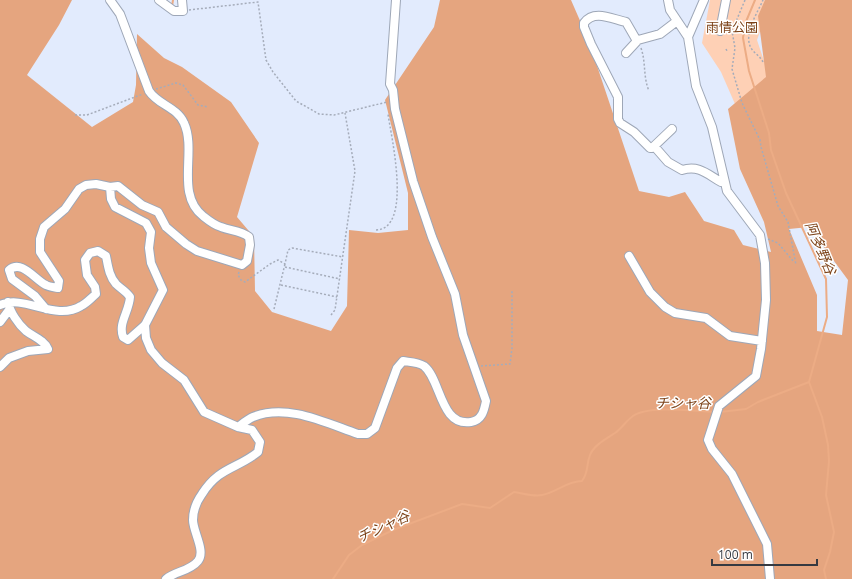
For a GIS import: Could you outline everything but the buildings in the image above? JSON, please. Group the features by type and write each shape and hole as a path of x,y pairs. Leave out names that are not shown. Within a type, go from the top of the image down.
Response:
{"street":[{"path":"46,309 35,296 12,278 9,270 20,267 46,286 58,288 59,281 40,252 40,239 44,227 65,209 79,189 86,185 96,184 110,187 118,186 142,205 158,212 166,227 175,236 197,251 242,265 247,261 250,245 249,237 242,232 221,228 214,224 201,214 189,196 188,154 185,125 180,115 155,99 150,92 120,14 110,0"},
{"path":"159,0 174,11 184,11 182,0"},
{"path":"238,427 252,417 277,412 296,414 358,434 367,434 375,428 397,368 402,361 413,362 424,366 433,378 441,402 454,417 464,422 472,422 480,418 484,412 486,401 475,366 461,330 455,294 432,237 413,181 395,109 393,90 390,84 396,0"},
{"path":"668,0 670,10 688,37 696,86 712,127 727,191 760,235 761,239 765,263 766,293 762,340 756,376 723,402 717,413 708,440 712,449 732,474 767,544 770,579"},
{"path":"688,37 704,0"},
{"path":"720,31 726,0"},
{"path":"637,41 626,22 598,15 592,16 584,23 584,27 591,44 618,97 618,119 620,123 634,132 650,148 672,129"},
{"path":"626,53 637,41 660,34 677,21"},
{"path":"654,146 668,162 682,170 691,167 697,168 721,182 724,182"},
{"path":"6,305 16,302 56,311 81,307 96,294 95,288 87,275 85,260 90,253 98,251 106,256 110,277 130,297 129,308 120,326 123,337 128,340 145,325 163,290 152,263 149,248 151,232 146,223 115,207 111,199 110,187"},
{"path":"629,256 650,292 665,307 675,313 706,318 730,336 762,340"},
{"path":"0,322 6,305"},
{"path":"0,367 9,358 28,351 48,350 46,344 25,330 6,305"},
{"path":"145,325 146,338 151,350 162,363 184,380 204,412 238,427 252,430 260,442 258,452 247,461 233,466 218,475 202,493 193,514 193,522 201,554 199,560 192,568 171,575 166,579"}],"path":[{"path":"745,0 732,31 735,52 732,69 742,103 760,140 778,206 788,222 794,262"},
{"path":"763,0 749,33 751,48 763,62"},
{"path":"184,11 258,2 263,50 266,60 272,72 302,106 325,115 345,113 387,102"},
{"path":"637,41 642,53 644,77 649,91"},
{"path":"75,115 87,115 179,83 186,87 198,105 208,107"},
{"path":"376,230 383,229 392,221 397,201 396,165 387,102 390,84"},
{"path":"331,315 335,310 355,171 345,113"},
{"path":"761,239 774,241 796,265"},
{"path":"274,309 281,285 288,250 292,248 343,257"},
{"path":"242,265 238,275 241,280 245,282 278,260 285,264"},
{"path":"285,267 340,279"},
{"path":"281,285 337,297"},
{"path":"475,366 510,364 512,348 512,291"}],"green space":[{"name":"雨情公園","path":"710,0 771,0 757,40 775,94 742,120 721,72 702,43"}],"shaded area":[{"path":"0,0 72,0 59,25 27,75 92,127 133,102 136,85 137,34 164,58 182,67 231,102 259,143 237,217 254,237 255,291 272,312 331,331 347,306 349,230 378,233 408,230 408,193 385,100 434,27 440,0 571,0 588,39 639,191 669,197 685,192 704,221 734,230 743,245 771,252 764,222 740,169 728,109 766,77 758,16 765,0 852,0 852,579 0,579","holes":["809,227 848,280 842,335 817,331 817,295 789,229"]}],"waterway":[{"path":"172,6 173,0"},
{"name":"阿多野谷","path":"755,0 745,24 743,38 749,71 769,133 771,150 786,193 826,279 827,317 809,382 822,417 828,445 829,461 826,495 834,532 830,552 824,570 826,579"},
{"name":"チシャ谷","path":"720,412 746,409 758,402 809,382"},
{"name":"チシャ谷","path":"333,579 349,555 362,545 393,530 462,504 490,508 514,492 542,495 577,481 582,481 586,475 590,455 594,448 617,431 633,416 649,411 661,410 715,412"}]}
